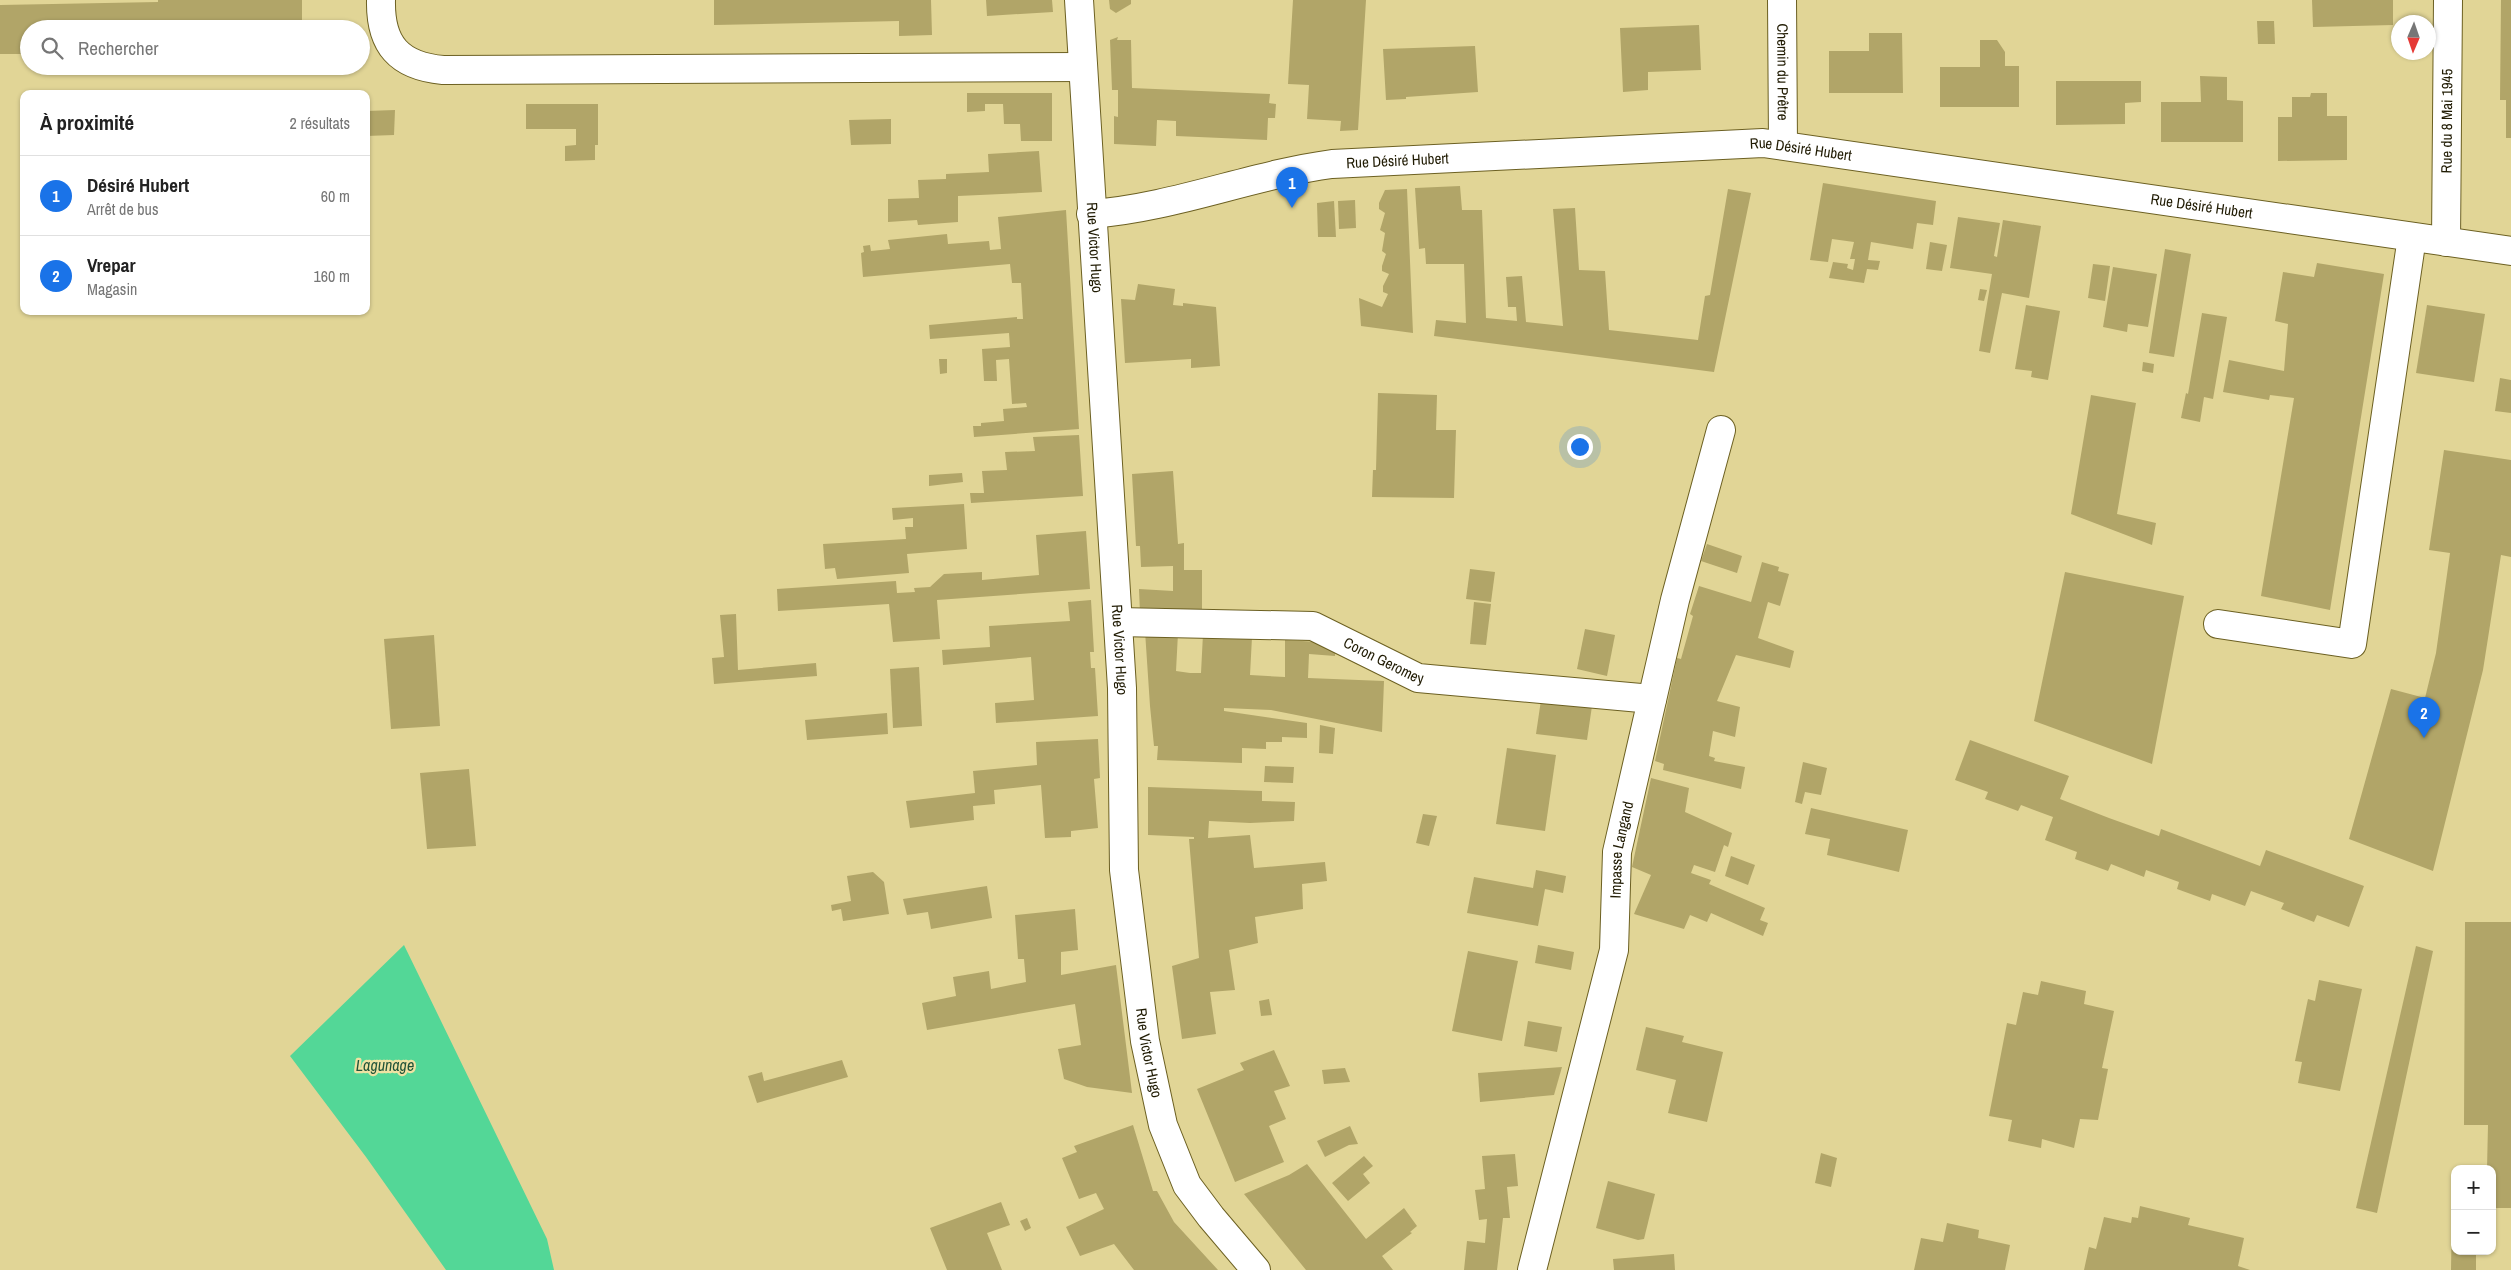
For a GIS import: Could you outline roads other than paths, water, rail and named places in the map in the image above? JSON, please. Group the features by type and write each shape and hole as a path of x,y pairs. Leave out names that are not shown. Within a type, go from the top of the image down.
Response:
{"street":[{"path":"381,0 382,20 394,51 409,62 425,68 443,70 1083,67"},
{"name":"Rue Victor Hugo","path":"1079,0 1123,718 1124,870 1150,1068 1163,1125 1187,1185 1211,1218 1256,1270"},
{"name":"Chemin du Prêtre","path":"1782,0 1783,144"},
{"name":"Rue du 8 Mai 1945","path":"2446,242 2448,0"},
{"name":"Rue Désiré Hubert","path":"1091,214 1146,208 1299,169 1332,164 1733,143 1783,144 2511,251"},
{"path":"2218,624 2352,644 2412,237"},
{"name":"Impasse Langand","path":"1532,1270 1612,958 1616,932 1614,889 1616,852 1675,600 1721,430"},
{"name":"Coron Geromey","path":"1118,622 1313,626 1418,678 1652,699"}],"water":[{"name":"Lagunage","path":"404,945 547,1239 554,1270 446,1270 366,1157 290,1056"}],"place":[{"name":"Désiré Hubert","path":"1292,208"},
{"name":"Vrepar","path":"2424,738"}]}
